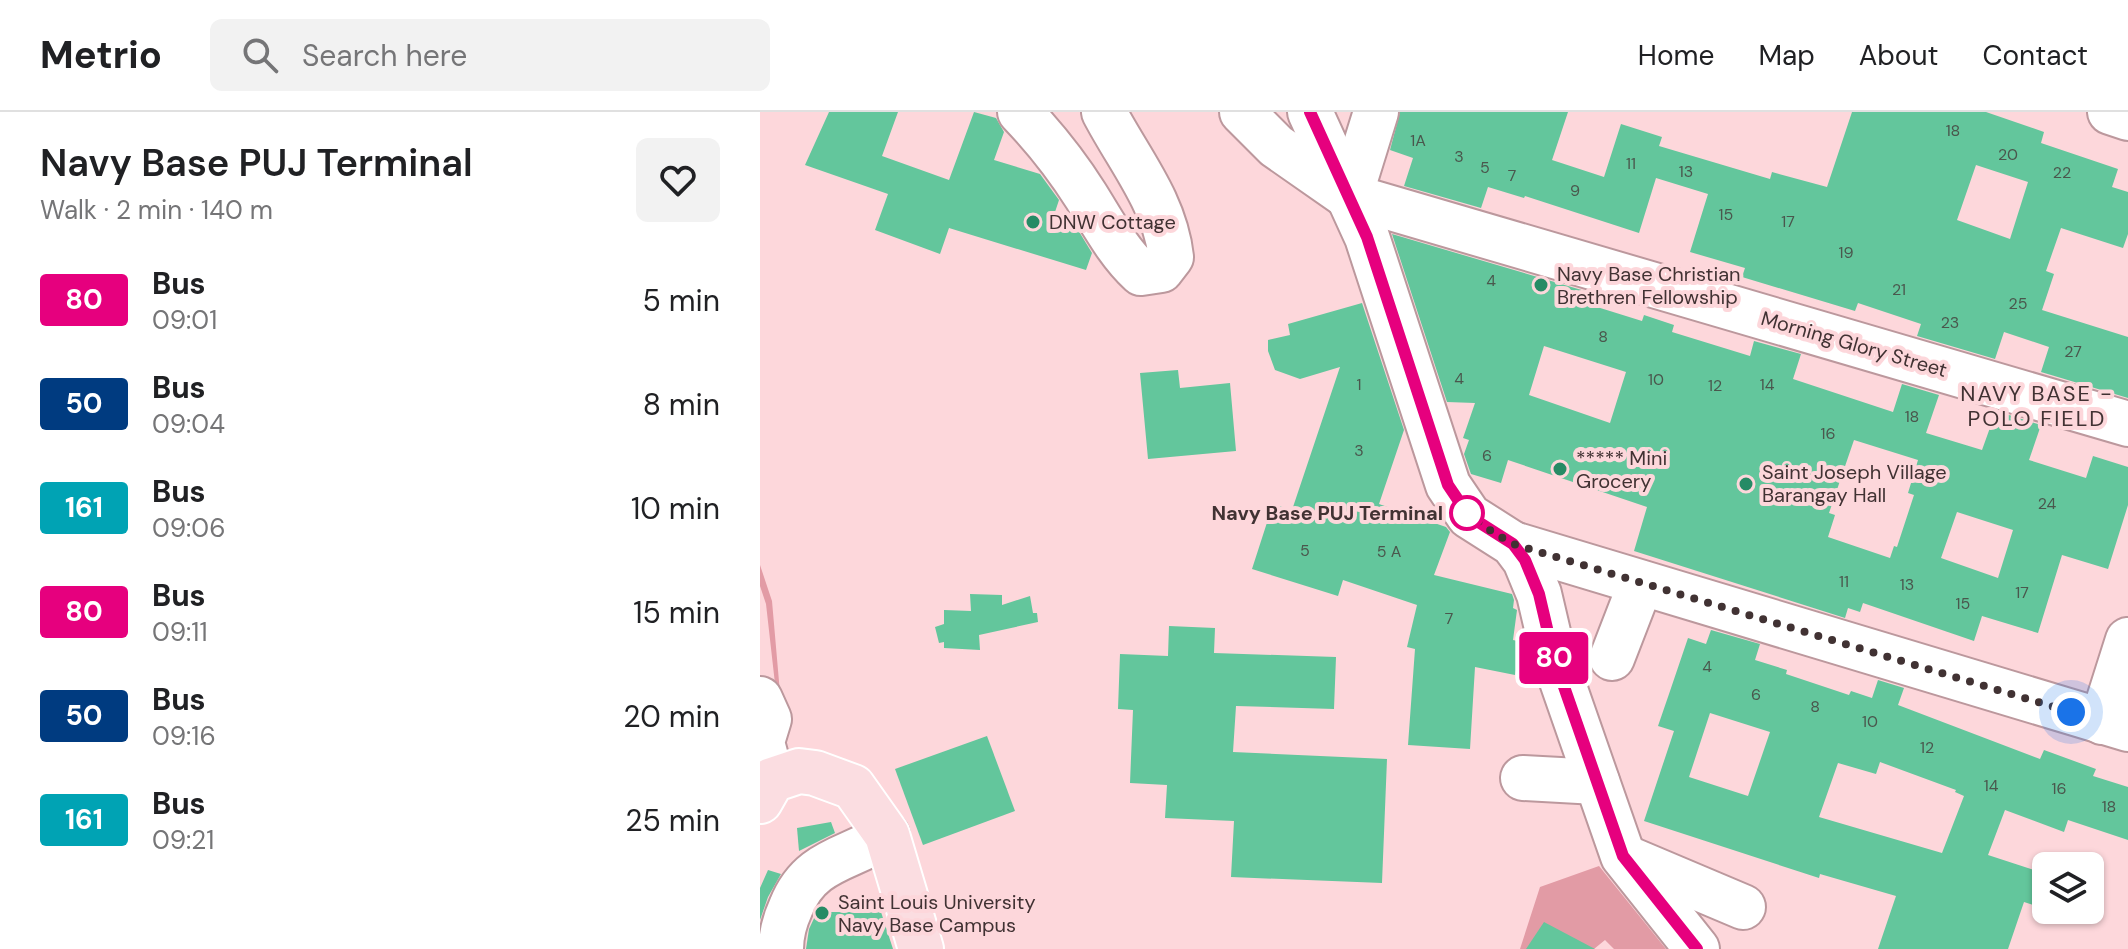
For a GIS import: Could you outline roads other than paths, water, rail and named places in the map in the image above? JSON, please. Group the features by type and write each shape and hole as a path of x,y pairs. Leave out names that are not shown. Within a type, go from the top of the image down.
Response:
{"main road":[{"path":"763,766 815,773 853,787 887,835 921,949"}],"street":[{"path":"1020,112 1041,133 1071,173 1127,260 1141,273 1161,270 1171,257 1169,234 1151,192 1104,112"},
{"path":"1242,112 1280,149 1349,197"},
{"path":"1310,112 1367,237 1448,485 1469,516 1513,544 1641,583 1710,590 2115,726 2128,640"},
{"path":"1349,197 1376,112"},
{"path":"2110,112 2128,118"},
{"name":"Morning Glory Street","path":"1349,197 1547,265 2128,424"},
{"path":"1513,544 1525,560 1539,594 1554,658 1623,856 1697,949"},
{"path":"1612,658 1641,583"},
{"path":"760,699 769,719 763,766"},
{"path":"1523,778 1597,782"},
{"path":"781,949 787,915 798,888 817,869 870,846 887,835"},
{"path":"1623,856 1743,907"}],"place":[{"name":"DNW Cottage","path":"1033,222"},
{"name":"Navy Base Christian Brethren Fellowship","path":"1541,285"},
{"name":"***** Mini Grocery","path":"1560,469"},
{"name":"Saint Joseph Village Barangay Hall","path":"1746,484"},
{"name":"Navy Base PUJ Terminal","path":"1467,513"},
{"name":"Saint Louis University Navy Base Campus","path":"822,913"}],"district":[{"name":"NAVY BASE - POLO FIELD","path":"2037,406"}]}
